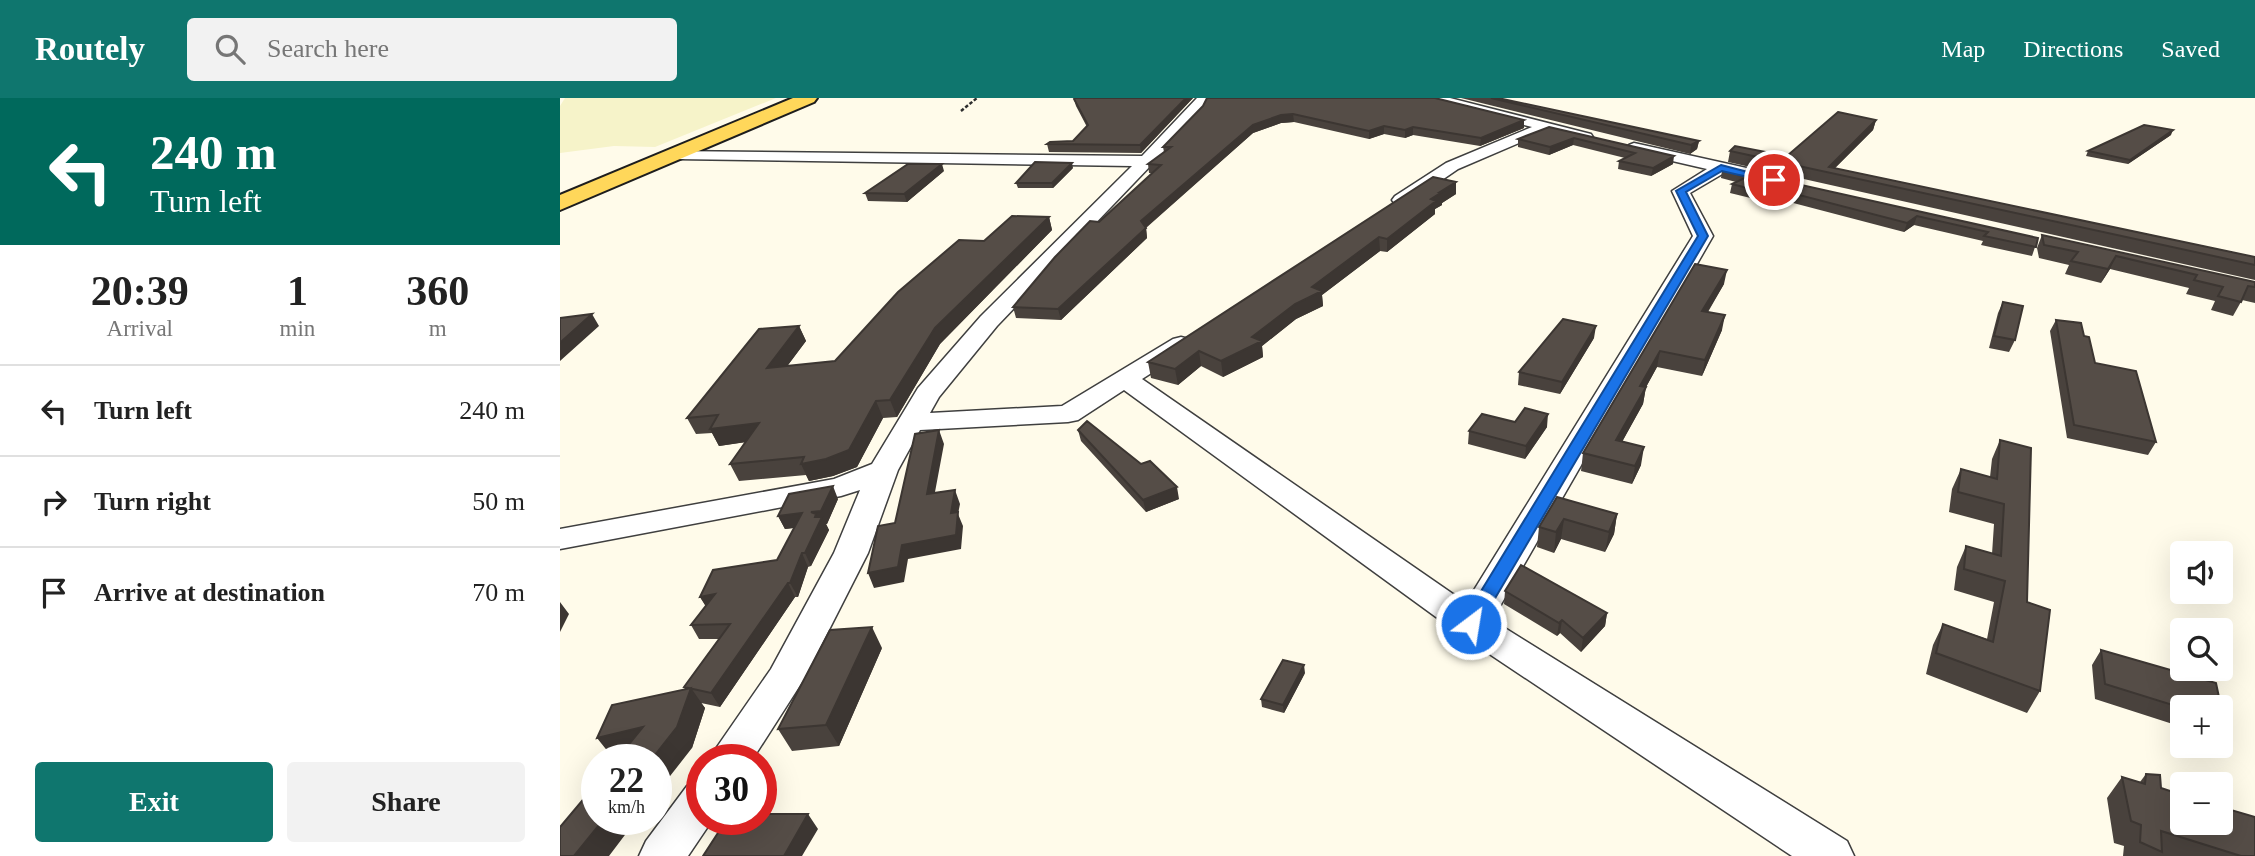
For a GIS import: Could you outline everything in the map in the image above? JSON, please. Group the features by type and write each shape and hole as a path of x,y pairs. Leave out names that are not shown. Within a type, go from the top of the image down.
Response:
{"main road":[{"path":"560,204 808,98"}],"street":[{"path":"740,744 785,679 851,553 883,471 927,394 989,321 1197,109 1204,98"},
{"path":"1434,98 1545,127 1774,180"},
{"path":"1382,212 1452,166 1545,127"},
{"path":"676,155 1143,162"},
{"path":"1471,624 1703,236 1681,191 1721,168"},
{"path":"911,422 1068,414 1196,335"},
{"path":"1126,380 1471,624 1831,856"},
{"path":"560,540 841,487 883,471"},
{"path":"662,856 686,822"}],"path":[{"path":"961,111 977,98"}],"shaded area":[{"path":"565,98 776,98 655,147 614,146 560,153 560,106"}],"building":[{"path":"1075,98 1186,98 1140,145 1047,144 1073,141 1088,125"},
{"path":"1207,98 1435,98 1524,120 1481,138 1413,127 1405,130 1384,126 1369,131 1293,114 1281,115 1253,125 1141,221 1146,228 1058,309 1013,307 1090,221 1099,222 1161,165 1148,164 1171,147 1163,147 1203,106"},
{"path":"1491,98 1498,98 1699,141 1691,145"},
{"path":"1838,112 1876,120 1829,167 2255,257 2255,265 1730,151 1735,146 1787,156"},
{"path":"2144,125 2173,130 2130,160 2088,151"},
{"path":"1549,127 1674,156 1653,168 1619,161 1635,153 1574,138 1550,147 1518,139"},
{"path":"1035,162 1072,163 1052,183 1016,183"},
{"path":"908,164 942,164 904,194 865,193"},
{"path":"1726,168 2038,238 2036,247 1984,236 1988,232 1917,216 1907,223 1780,190 1773,195 1732,184 1747,177 1722,170"},
{"path":"1433,177 1456,182 1431,199 1436,201 1387,239 1379,237 1312,287 1322,291 1295,304 1252,337 1262,341 1221,361 1199,351 1175,369 1148,362"},
{"path":"1012,216 1049,217 935,328 890,400 876,401 849,450 826,459 801,464 804,457 730,464 759,423 710,429 718,415 687,418 759,329 799,326 767,368 835,361 898,292 959,240 984,241"},
{"path":"2042,235 2255,282 2255,287 2248,286 2241,302 2218,296 2223,287 2194,280 2197,275 2116,256 2108,269 2071,261 2078,252 2044,245"},
{"path":"1695,264 1727,270 1702,311 1725,315 1705,360 1660,351 1640,386 1646,387 1616,440 1644,447 1635,466 1583,453"},
{"path":"2003,302 2023,306 2015,340 1994,336"},
{"path":"592,314 562,341 560,343 560,318"},
{"path":"1563,319 1596,326 1562,382 1519,372"},
{"path":"2056,320 2081,323 2084,336 2089,337 2095,363 2136,371 2156,442 2074,425"},
{"path":"1525,408 1548,414 1526,446 1469,431 1482,414 1515,422"},
{"path":"1087,421 1141,464 1150,461 1177,487 1143,500 1078,430"},
{"path":"939,430 927,494 955,490 951,513 958,512 956,535 902,545 898,567 868,573 878,526 895,523 915,434"},
{"path":"2000,440 2031,448 2027,602 2050,610 2040,691 1936,653 1943,624 1993,642 2005,581 1964,569 1966,546 2001,556 2004,504 1958,492 1961,469 1997,479"},
{"path":"833,486 821,511 811,512 816,514 815,517 822,517 805,553 802,553 790,583 711,693 684,687 730,624 691,625 715,594 700,597 713,570 777,560 802,513 778,516 789,494"},
{"path":"1557,497 1617,514 1609,532 1564,519 1556,532 1539,527"},
{"path":"1521,565 1607,613 1583,638 1562,620 1559,623 1505,591"},
{"path":"872,627 826,725 778,729 830,630"},
{"path":"2101,650 2170,670 2170,681 2216,683 2219,695 2170,695 2170,704 2105,684"},
{"path":"1283,660 1304,665 1283,705 1261,699"},
{"path":"691,688 677,727 664,744 629,744 643,727 597,738 612,705"},
{"path":"2146,774 2160,775 2161,788 2170,791 2170,834 2161,831 2162,852 2140,842 2141,825 2131,821 2122,777 2145,784"},
{"path":"581,802 581,835 591,835 574,856 560,856 560,827"},
{"path":"2233,811 2255,817 2255,856 2241,856 2174,835 2233,835"},
{"path":"777,814 808,814 784,856 703,856 717,835 777,835"}],"route":[{"path":"1471,624 1703,236 1681,191 1721,168 1774,180"}]}
